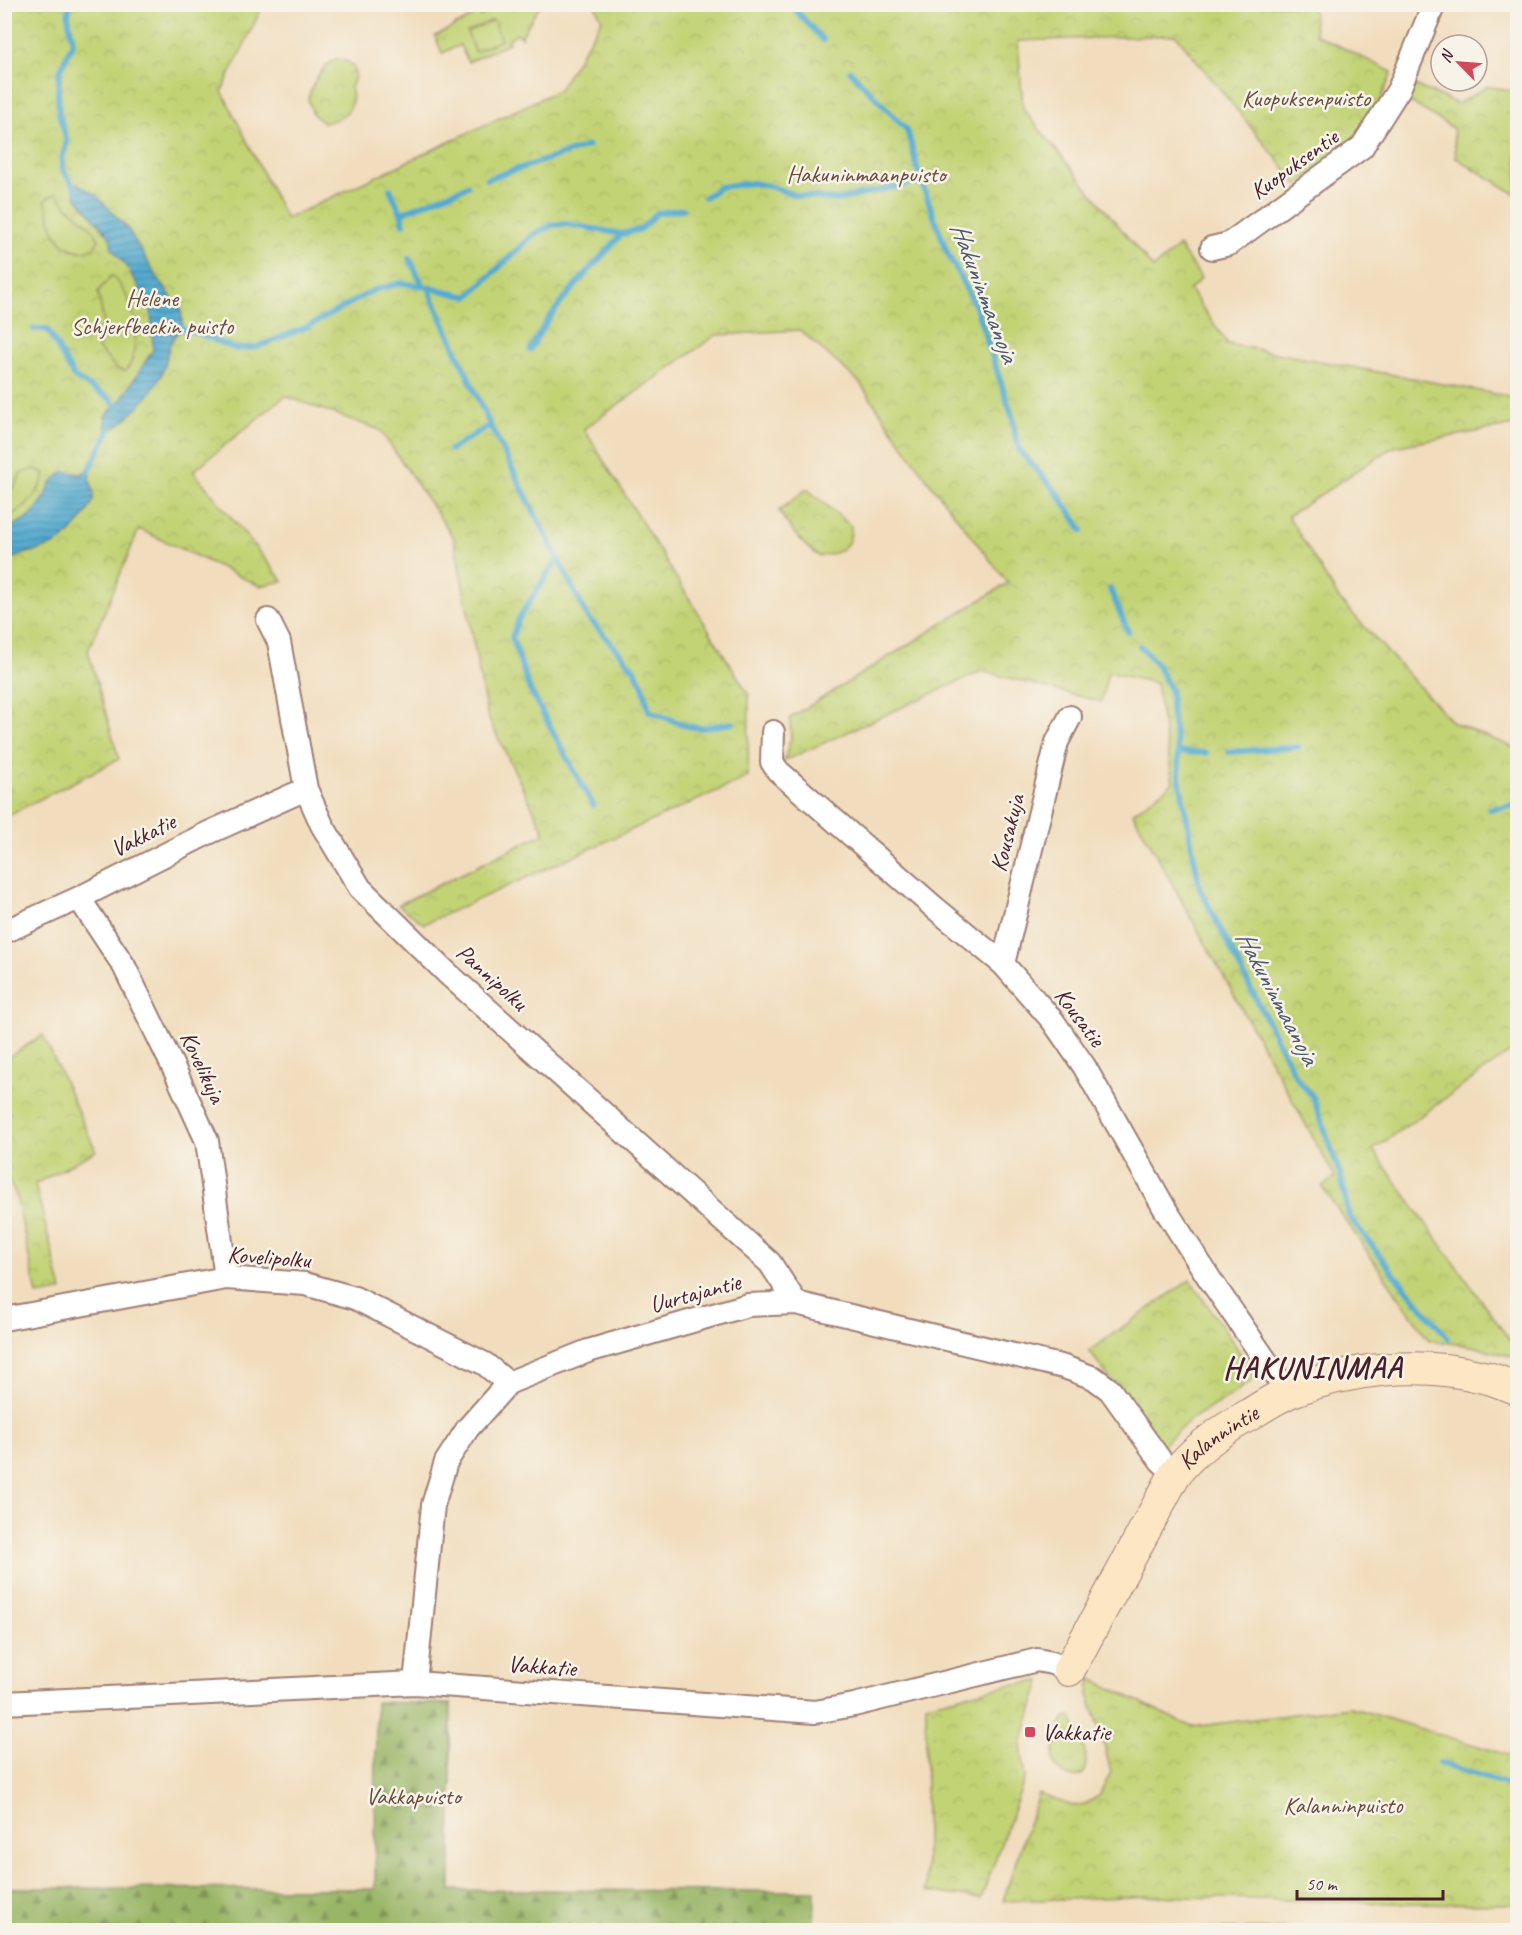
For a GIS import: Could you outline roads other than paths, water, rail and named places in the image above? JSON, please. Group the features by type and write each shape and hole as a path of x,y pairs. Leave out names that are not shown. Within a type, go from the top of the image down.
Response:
{"street":[{"name":"Kuopuksentie","path":"1212,248 1229,244 1362,147 1399,88 1434,4"},
{"name":"Pannipolku","path":"268,620 279,642 306,789 322,825 360,888 447,973 770,1263 796,1303"},
{"name":"Kousakuja","path":"1003,964 1057,742 1070,717"},
{"name":"Kousatie","path":"774,732 772,762 778,771 1003,964 1053,1021 1084,1066 1165,1209 1288,1393"},
{"name":"Vakkatie","path":"4,932 79,898 176,848 306,789"},
{"name":"Kovelikuja","path":"79,898 124,966 207,1141 226,1278"},
{"name":"Kovelipolku","path":"4,1319 226,1278 305,1284 355,1298 485,1364 508,1383"},
{"name":"Uurtajantie","path":"415,1683 433,1505 446,1462 468,1428 508,1383 588,1351 748,1305 796,1303 1064,1367 1094,1378 1110,1390 1161,1461 1175,1474"},
{"name":"Kalannintie","path":"1068,1671 1175,1474 1186,1459 1230,1426 1288,1393 1335,1376 1393,1368 1463,1372 1518,1389"},
{"name":"Vakkatie","path":"4,1703 415,1683 814,1712 854,1705 1037,1660 1052,1663 1068,1671"}],"water":[{"path":"78,184 96,195 128,229 157,277 181,310 183,329 170,345 160,378 138,408 109,432 105,427 106,416 104,417 120,401 153,350 151,309 128,268 112,249 110,237 77,198 72,185"},
{"path":"88,469 91,470 89,478 93,501 88,511 65,538 46,548 5,560 5,528 31,516 46,496 50,484 64,471 81,474"}],"waterway":[{"path":"70,4 68,16 73,42 60,71 58,92 59,114 67,142 62,158 63,170 76,189"},
{"name":"Hakuninmaanoja","path":"790,4 823,40"},
{"name":"Hakuninmaanoja","path":"850,71 907,130 921,181 947,252 976,307 1013,419 1020,451 1058,494 1082,530"},
{"path":"487,179 588,146"},
{"path":"705,197 720,187 752,183 795,195 837,200 921,181"},
{"path":"401,213 468,186"},
{"path":"390,189 404,224"},
{"path":"176,327 195,332 236,349 257,347 309,326 374,290 401,283 468,297 534,234 553,225 566,224 622,234 641,229 657,213 683,209"},
{"path":"530,350 560,304 622,234"},
{"path":"409,258 423,286"},
{"path":"430,288 431,295 490,425 587,616 634,669 643,686 649,711 687,726 701,728 733,723"},
{"path":"34,329 46,329 74,377 110,399 119,410"},
{"path":"450,450 490,425"},
{"path":"87,474 111,427"},
{"path":"558,558 519,618 512,637 529,688 593,805"},
{"name":"Hakuninmaanoja","path":"1110,589 1128,632"},
{"name":"Hakuninmaanoja","path":"1140,646 1156,663 1171,691 1179,777 1200,889 1296,1077 1313,1097 1341,1177 1349,1216 1448,1338"},
{"path":"1229,752 1298,747"},
{"path":"1178,752 1206,753"},
{"path":"1489,809 1518,805"},
{"path":"1440,1763 1518,1788"}],"place":[{"name":"Vakkatie","path":"1030,1732"}],"district":[{"name":"HAKUNINMAA","path":"1313,1368"}],"park label":[{"name":"Kuopuksenpuisto","path":"1306,98"},
{"name":"Hakuninmaanpuisto","path":"866,174"},
{"name":"Helene Schjerfbeckin puisto","path":"152,312"},
{"name":"Vakkapuisto","path":"413,1796"},
{"name":"Kalanninpuisto","path":"1343,1805"}]}
